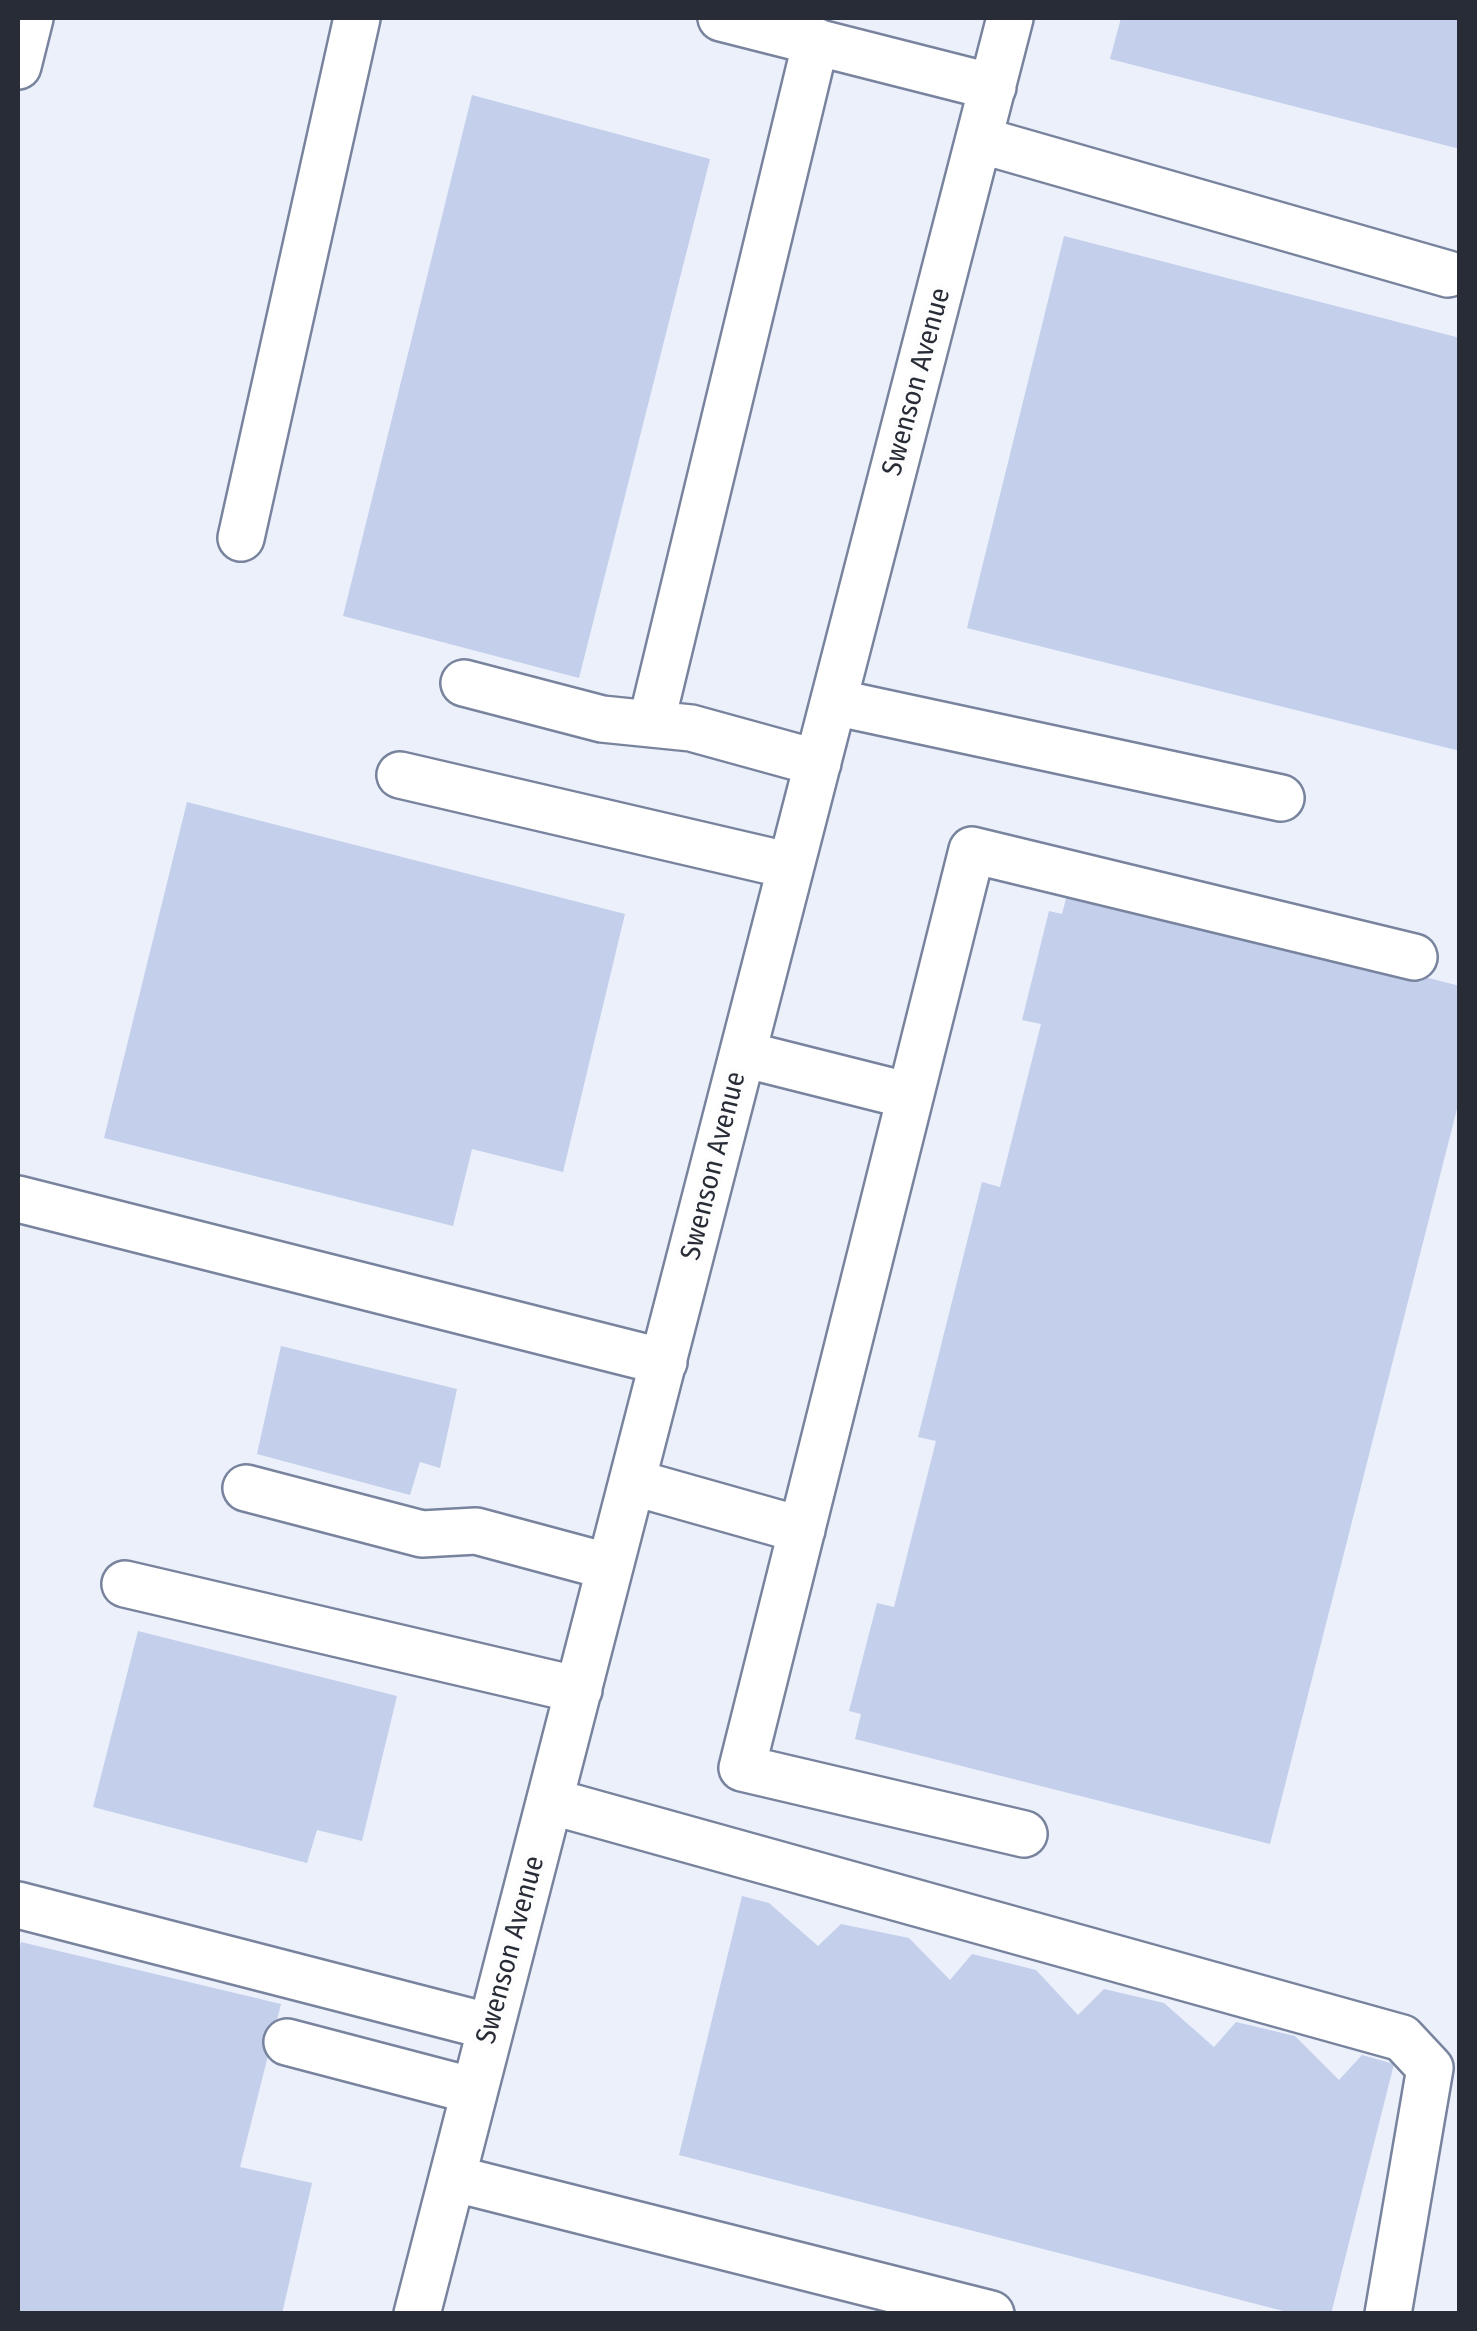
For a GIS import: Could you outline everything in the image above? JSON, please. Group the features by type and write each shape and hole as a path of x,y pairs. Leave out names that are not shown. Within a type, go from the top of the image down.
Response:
{"street":[{"path":"18,66 30,18"},
{"path":"241,538 358,18"},
{"path":"722,18 796,31 993,87"},
{"name":"Swenson Avenue","path":"417,2314 1010,18"},
{"path":"651,724 796,31"},
{"path":"980,140 1448,274"},
{"path":"464,683 602,719 690,728 818,763"},
{"path":"834,702 1281,798"},
{"path":"400,774 792,866"},
{"path":"1024,1834 742,1768 972,850 1414,957"},
{"path":"743,1054 910,1096"},
{"path":"18,1199 664,1362"},
{"path":"632,1482 802,1530"},
{"path":"246,1488 422,1534 476,1531 610,1567"},
{"path":"124,1584 579,1690"},
{"path":"550,1802 1402,2038 1430,2068 1388,2314"},
{"path":"18,1904 491,2027"},
{"path":"288,2042 474,2091"},
{"path":"452,2178 991,2314"}],"building":[{"path":"1121,18 1460,18 1460,149 1110,59"},
{"path":"472,95 710,159 579,678 343,616"},
{"path":"1064,236 1460,338 1460,751 967,628"},
{"path":"187,802 625,914 563,1172 472,1149 453,1226 104,1138"},
{"path":"1069,887 1460,986 1460,1097 1270,1844 855,1739 861,1714 849,1711 877,1603 894,1607 936,1441 918,1437 982,1182 1000,1187 1041,1024 1022,1020 1049,911 1062,914"},
{"path":"281,1346 457,1389 440,1468 420,1462 410,1495 257,1454"},
{"path":"138,1631 397,1696 362,1841 317,1830 307,1863 93,1807"},
{"path":"742,1896 769,1903 818,1946 841,1924 909,1938 950,1980 972,1954 1036,1970 1078,2015 1104,1989 1164,2003 1214,2047 1236,2022 1295,2036 1339,2080 1362,2055 1394,2064 1331,2314 1295,2314 679,2155"},
{"path":"21,1942 281,2004 240,2167 312,2183 282,2314 18,2314"}]}
